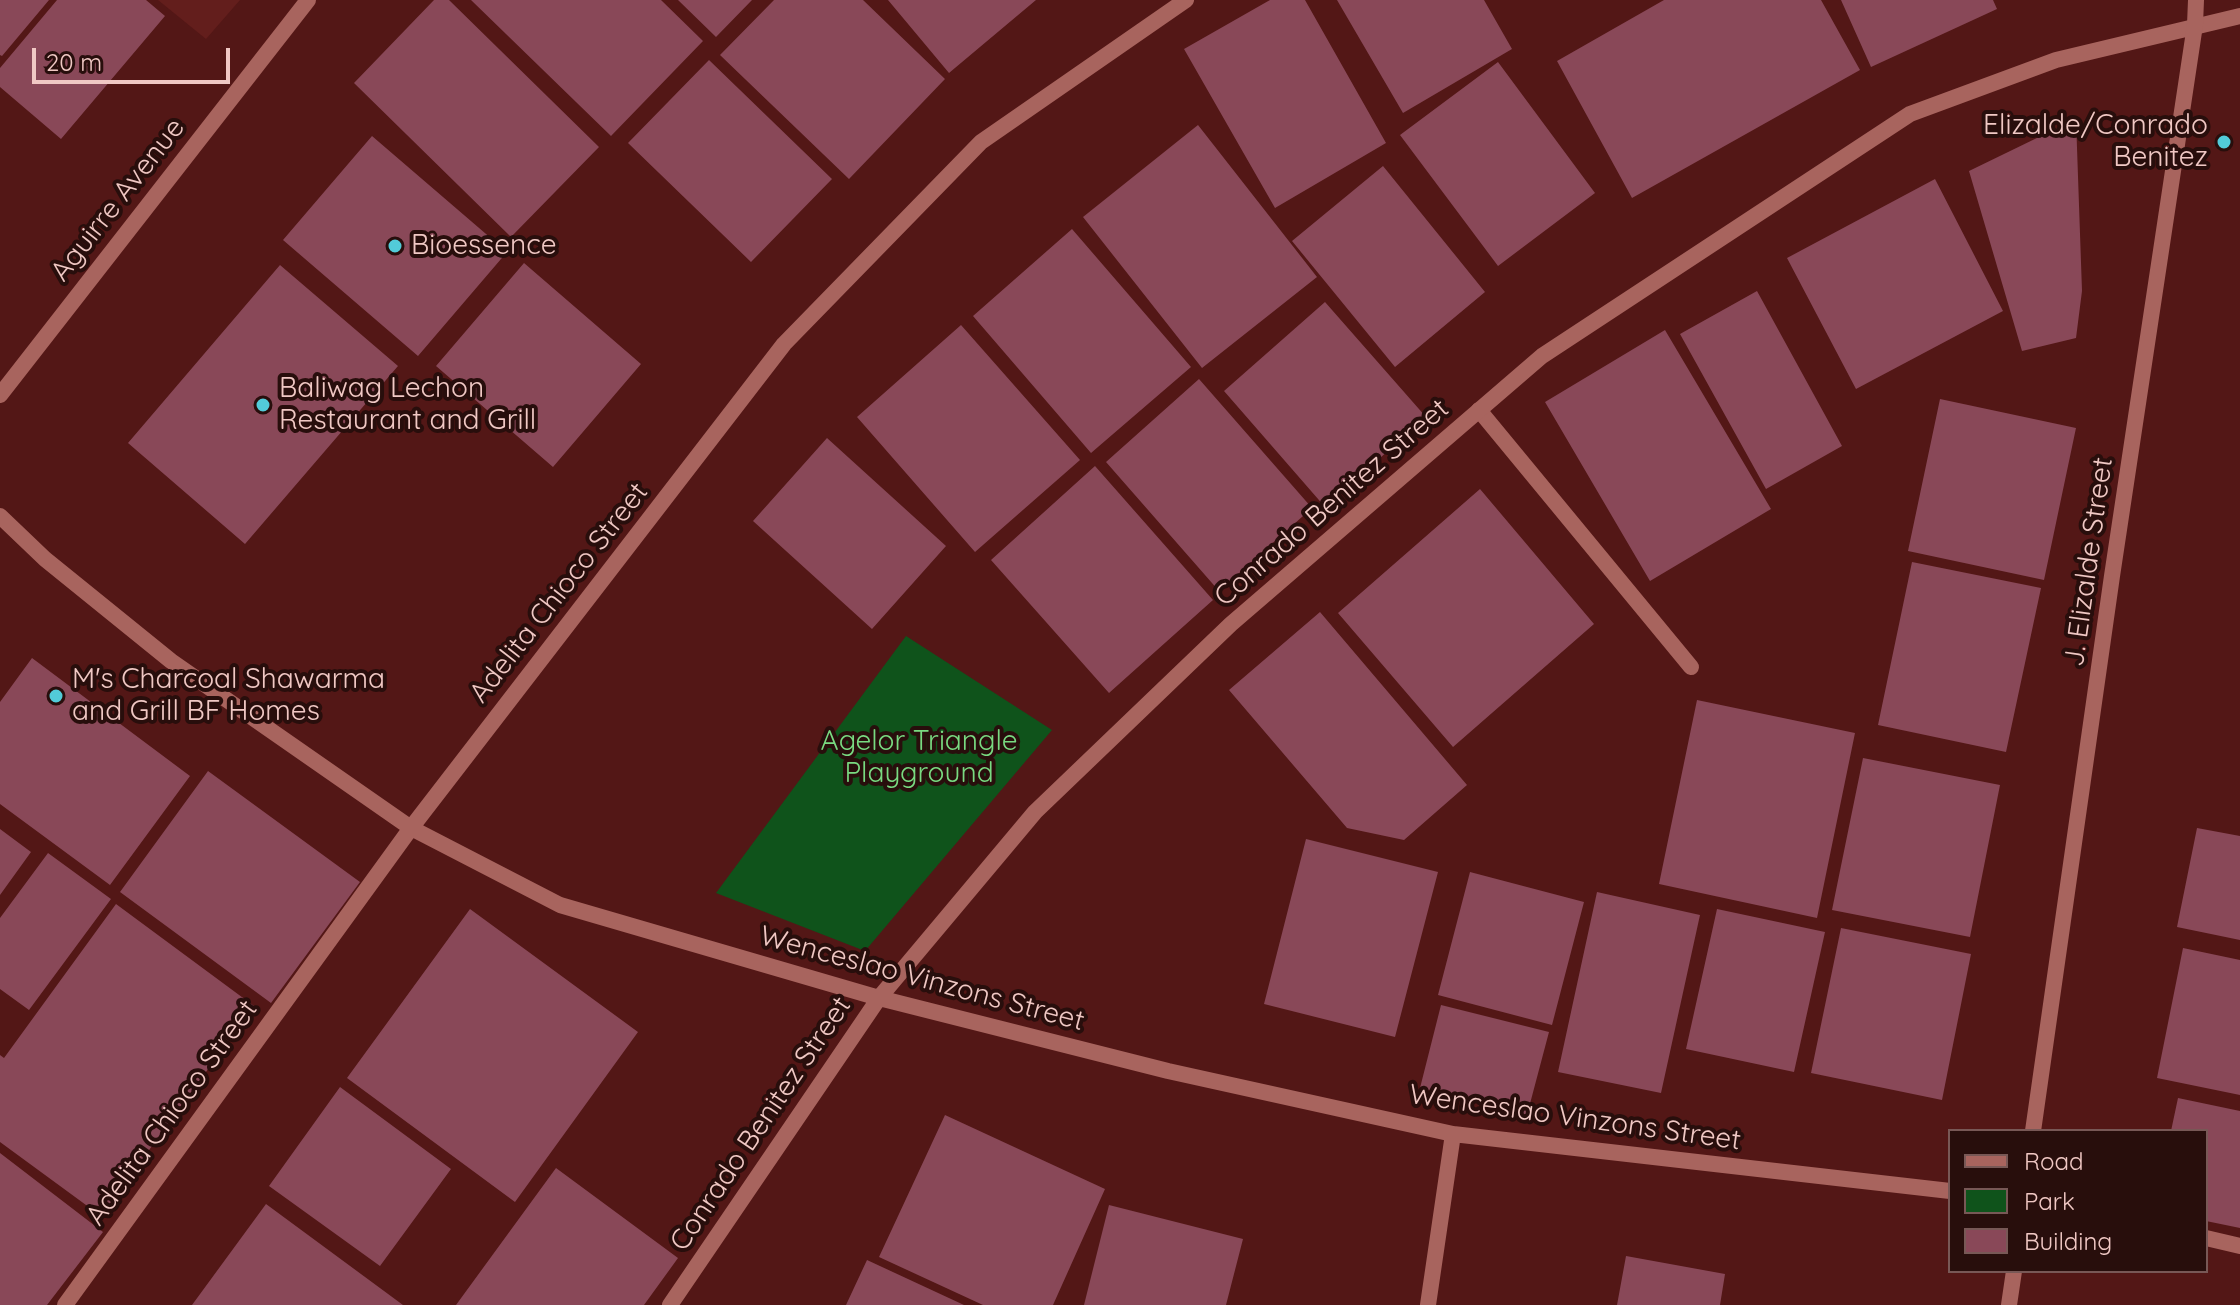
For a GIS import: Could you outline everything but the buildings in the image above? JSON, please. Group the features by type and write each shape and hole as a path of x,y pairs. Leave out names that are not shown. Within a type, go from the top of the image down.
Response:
{"street":[{"name":"Aguirre Avenue","path":"0,395 308,0"},
{"name":"Adelita Chioco Street","path":"65,1305 411,828 784,344 981,142 1186,0"},
{"name":"J. Elizalde Street","path":"2033,1129 2195,25 2196,0"},
{"name":"Conrado Benitez Street","path":"670,1305 879,998 1035,812 1231,624 1542,356 1910,114 2056,60 2240,16"},
{"path":"1479,410 1691,667"},
{"name":"Wenceslao Vinzons Street","path":"0,516 45,559 171,661 411,828 560,905 879,998 1168,1071 1453,1134 1948,1191"},
{"path":"1428,1305 1453,1134"},
{"path":"2208,1238 2240,1246"},
{"path":"2009,1305 2014,1273"}],"shaded area":[{"path":"158,0 240,0 206,39"}],"green space":[{"name":"Agelor Triangle Playground","path":"906,636 1052,730 865,951 716,893"}],"place":[{"name":"Elizalde/Conrado Benitez","path":"2224,142"},
{"name":"Bioessence","path":"395,246"},
{"name":"Baliwag Lechon Restaurant and Grill","path":"263,405"},
{"name":"M's Charcoal Shawarma and Grill BF Homes","path":"56,696"}]}
